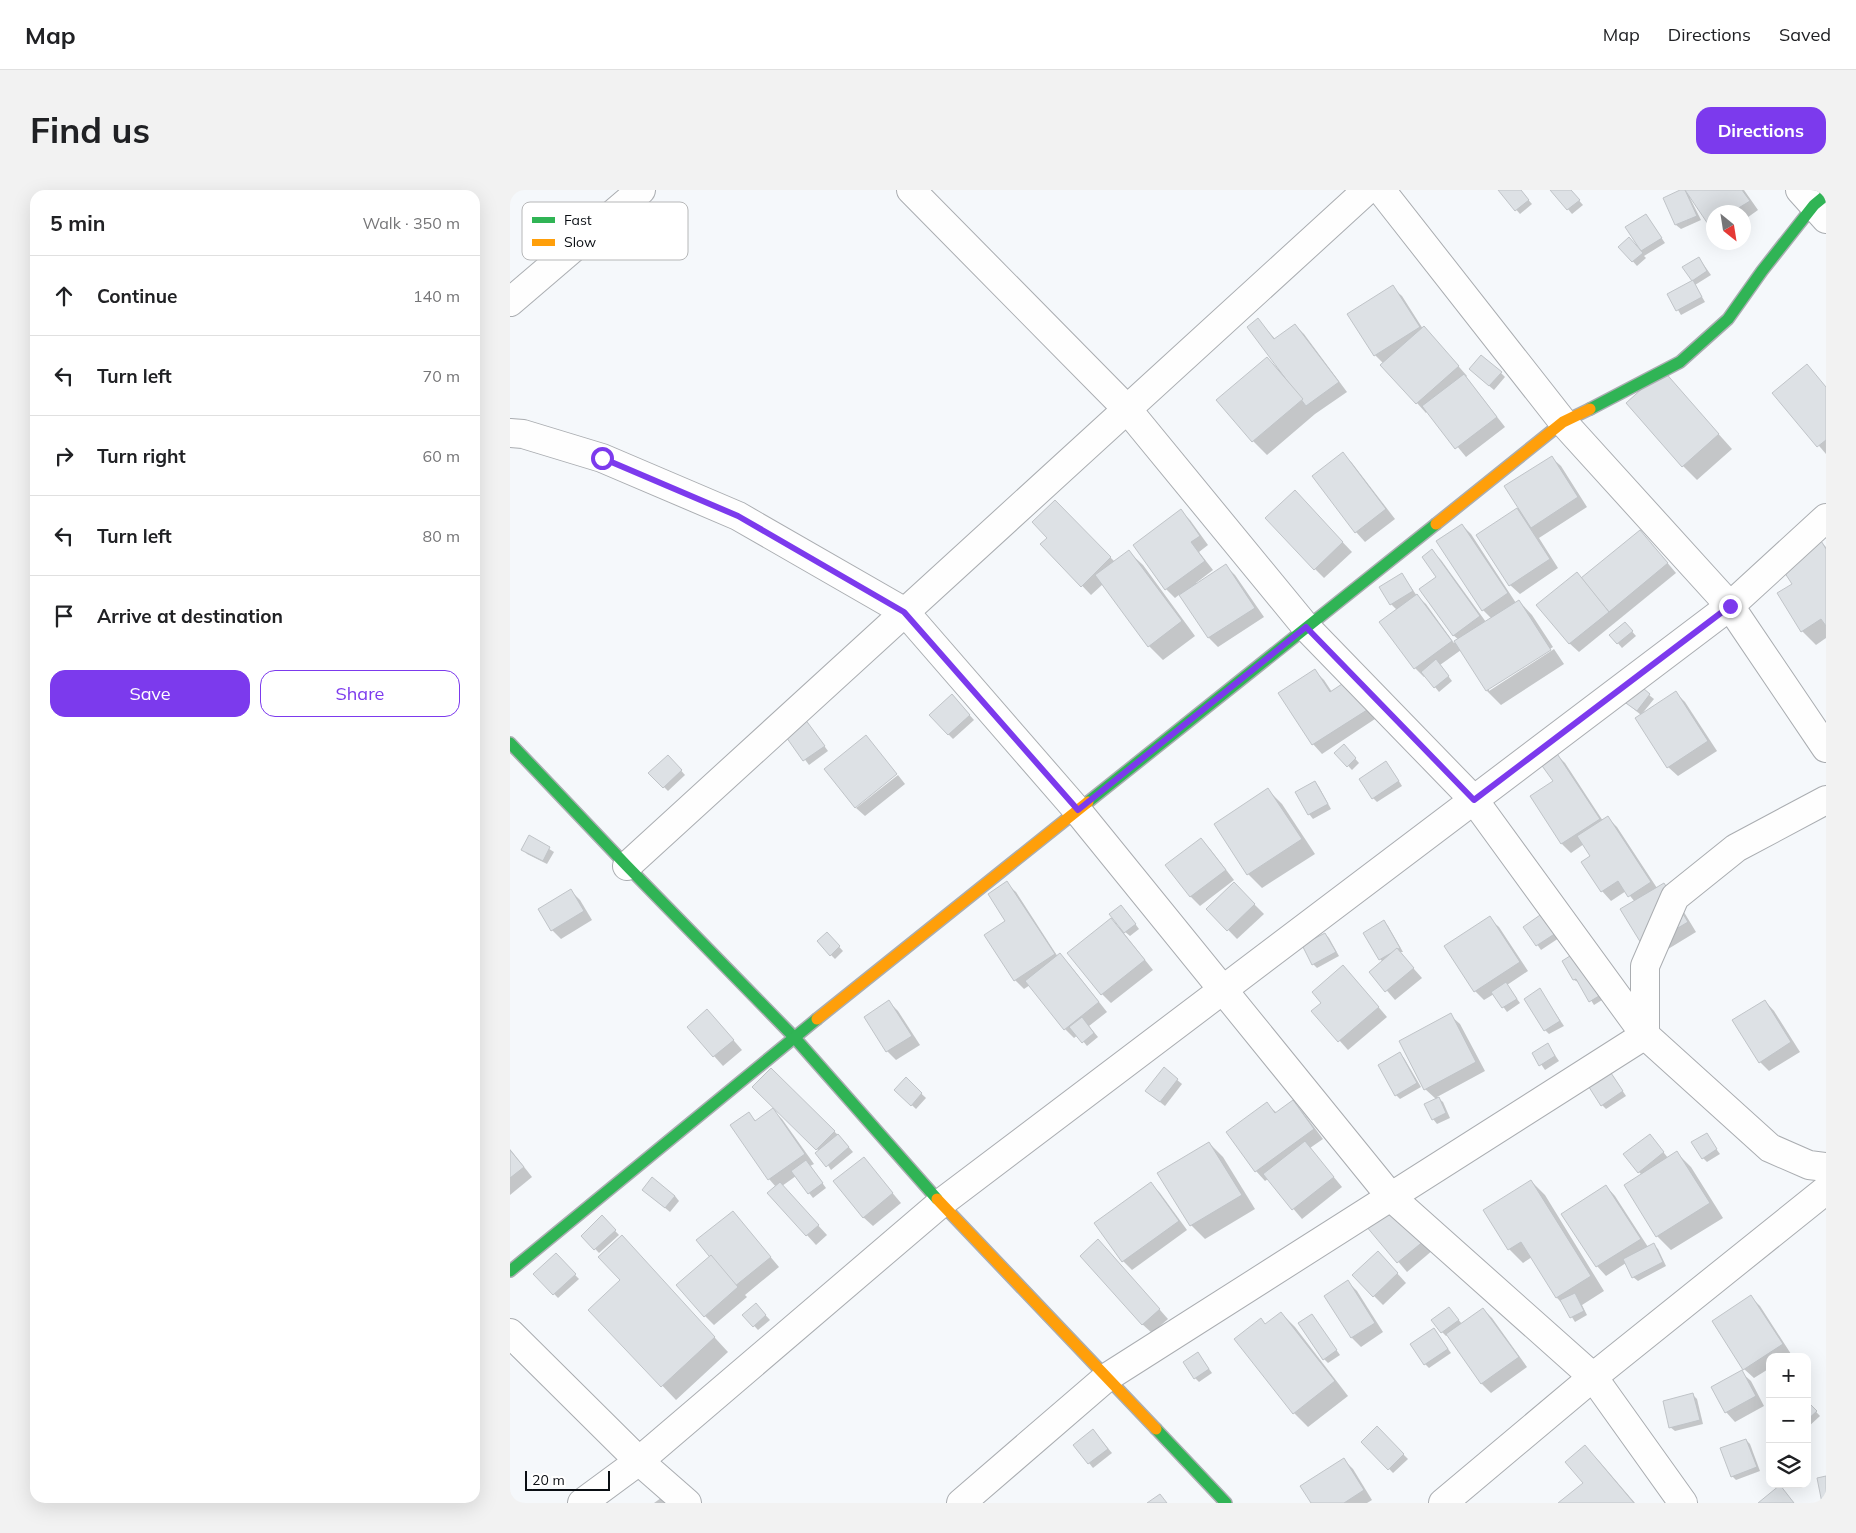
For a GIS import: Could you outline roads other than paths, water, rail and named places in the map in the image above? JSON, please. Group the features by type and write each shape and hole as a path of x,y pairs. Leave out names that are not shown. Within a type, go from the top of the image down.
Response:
{"street":[{"path":"627,202 641,190"},
{"path":"911,190 1127,409 1306,627 1474,800 1645,1035 1770,1148 1809,1165 1826,1167"},
{"path":"627,866 1367,190"},
{"path":"1381,190 1563,422 1730,606 1826,748"},
{"path":"510,1271 794,1037 1563,422 1621,394 1680,362 1728,319 1762,271 1817,202"},
{"path":"510,302 559,260"},
{"path":"510,433 523,434 602,458 738,516 904,612 1078,810 1390,1197 1593,1377 1684,1503"},
{"path":"582,1503 638,1461 941,1202 1730,606 1826,518"},
{"path":"510,743 794,1037 941,1202 1226,1503"},
{"path":"1645,1035 1645,966 1675,897 1736,848 1826,800"},
{"path":"961,1503 1106,1378 1645,1035"},
{"path":"1443,1503 1593,1377 1826,1190"},
{"path":"510,1333 638,1461 687,1503"}]}
